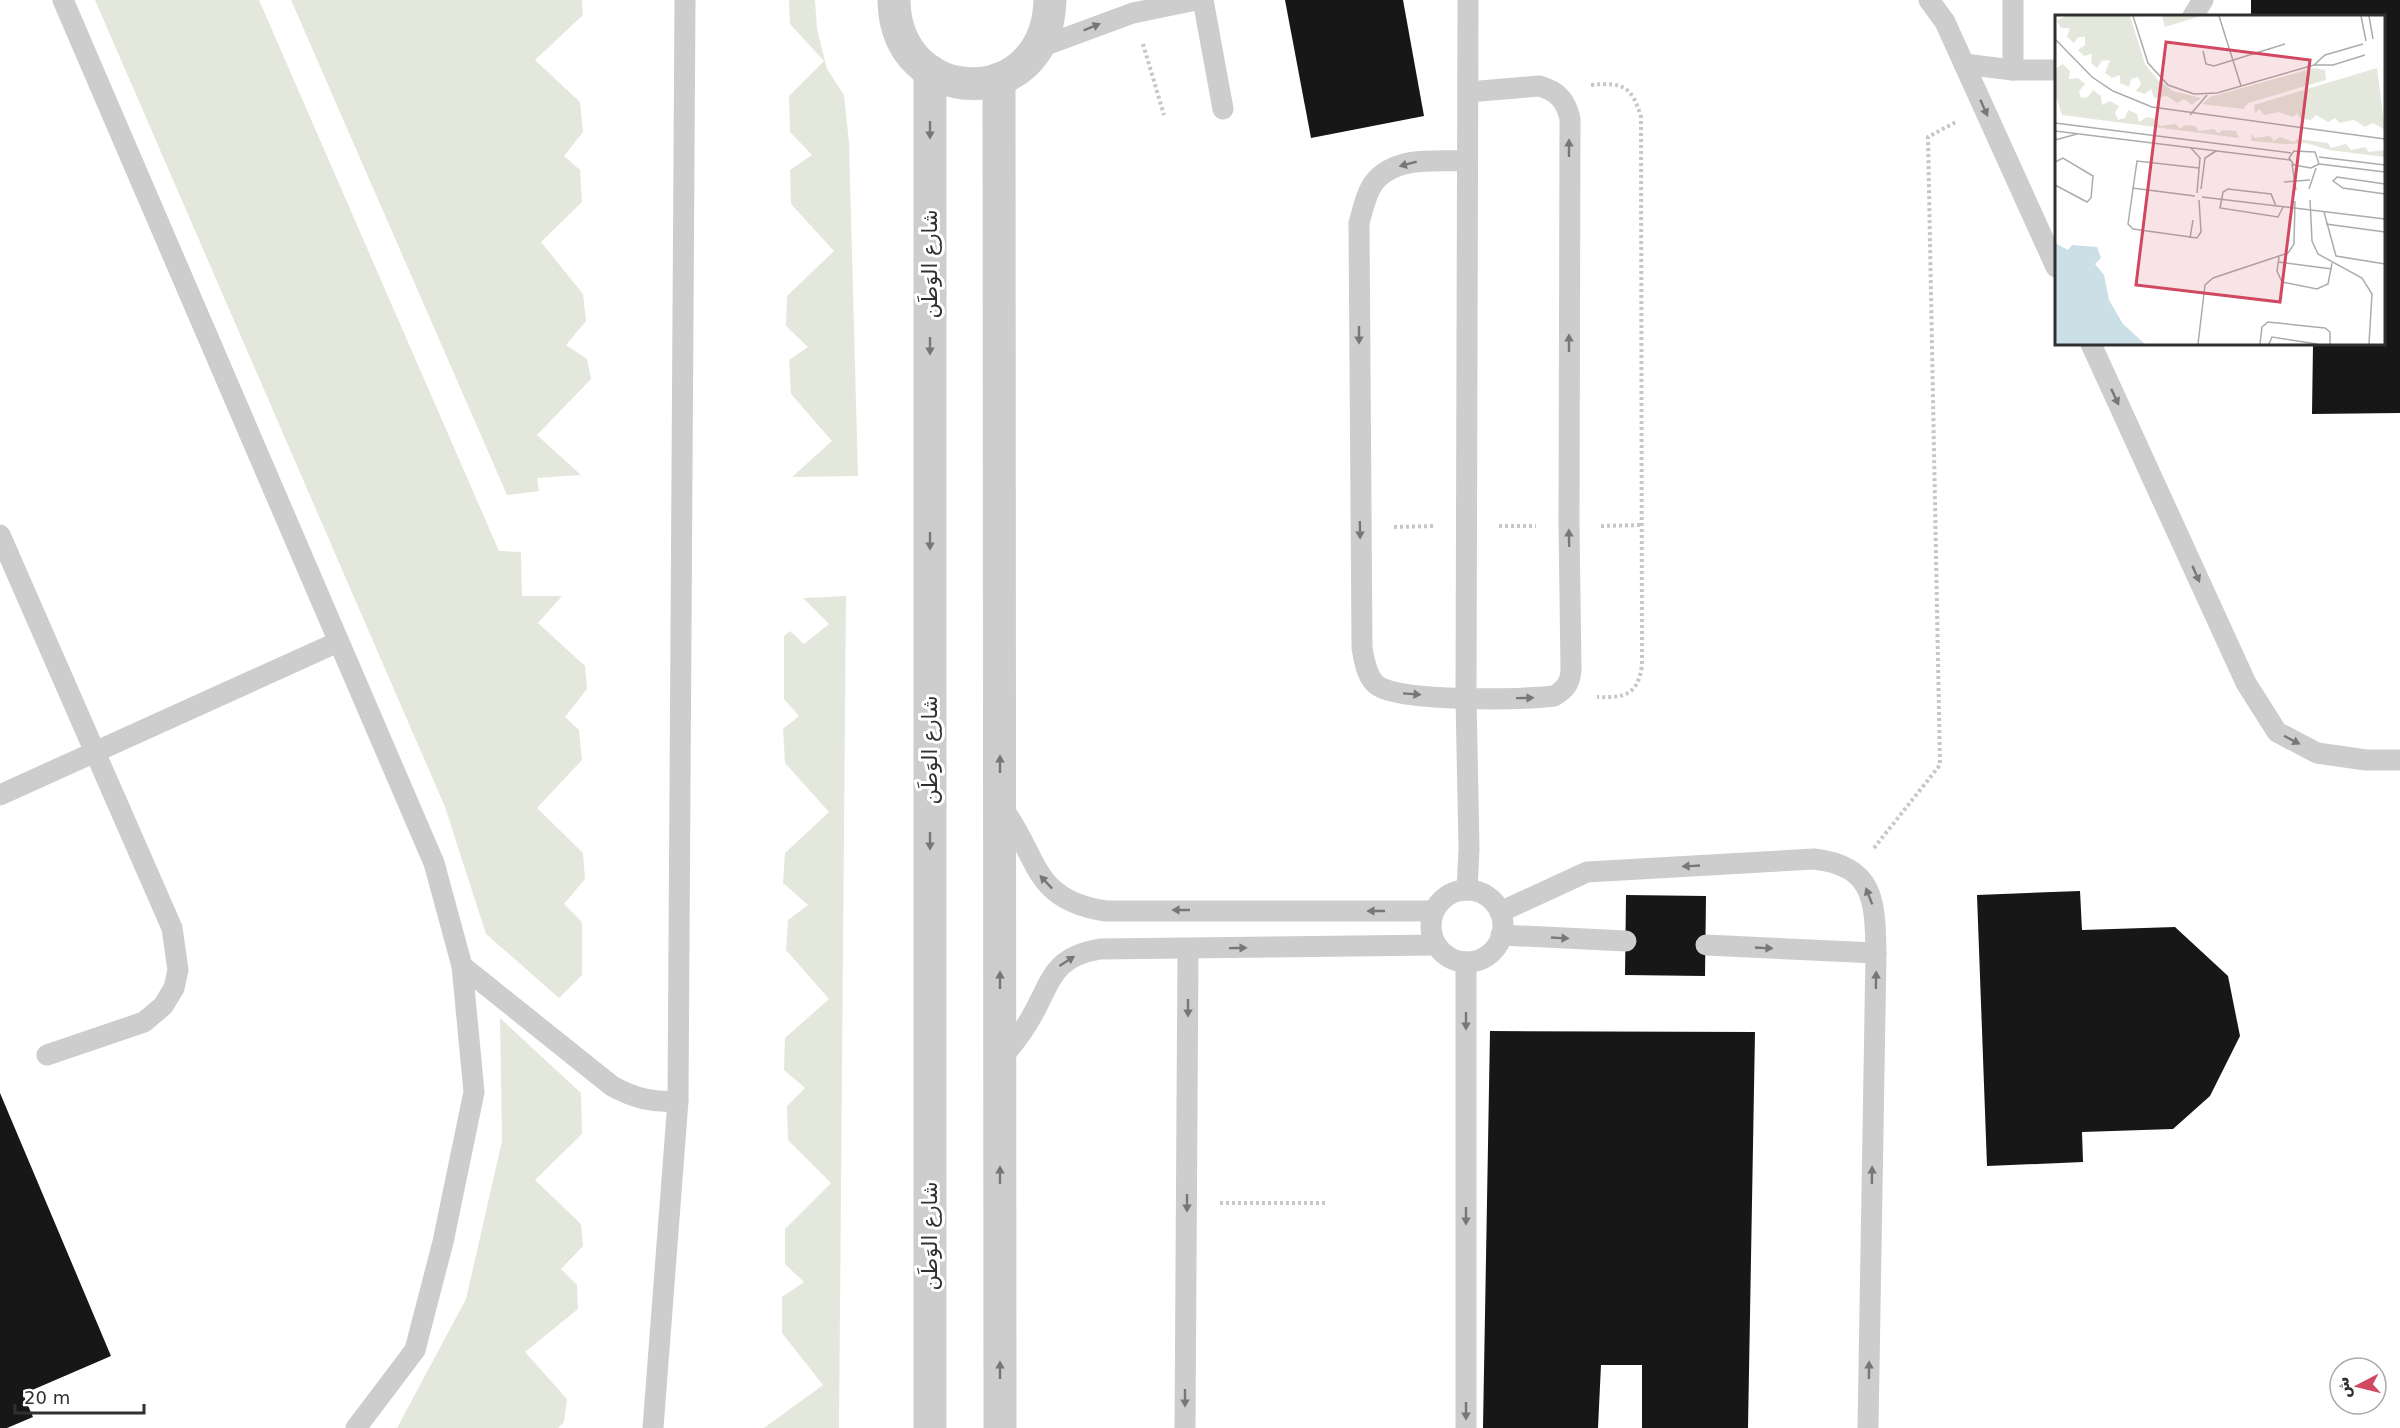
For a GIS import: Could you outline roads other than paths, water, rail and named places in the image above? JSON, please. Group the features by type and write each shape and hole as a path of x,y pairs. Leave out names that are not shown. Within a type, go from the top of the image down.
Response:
{"street":[{"path":"894,0 898,29 905,46 916,60 930,71 963,84 981,84 999,80 1027,62 1038,48 1046,31 1050,0"},
{"name":"شارع الوَطَن","path":"930,71 930,1428"},
{"path":"999,80 1000,1428"}],"lane":[{"path":"63,0 434,863 462,966 474,1092 443,1242 414,1350 356,1428"},
{"path":"653,1428 678,1101 685,0"},
{"path":"1038,48 1133,13 1196,0"},
{"path":"1203,0 1223,109"},
{"path":"1467,890 1469,849 1466,698 1468,0"},
{"path":"1929,0 1945,22 2055,265"},
{"path":"2013,0 2013,70"},
{"path":"2194,15 2203,0"},
{"path":"1964,64 2013,70 2055,70"},
{"path":"1466,160 1419,161 1397,167 1376,180 1367,196 1359,223 1362,648 1366,668 1376,685 1395,693 1466,698 1554,696 1564,690 1570,681 1571,670 1570,119 1564,101 1549,89 1539,86 1468,92"},
{"path":"2091,345 2246,683 2277,732 2317,753 2366,760 2400,760"},
{"path":"0,535 172,928 177,970 174,988 163,1006 144,1022 47,1055"},
{"path":"0,795 338,642"},
{"path":"1000,805 1015,827 1039,876 1060,895 1084,907 1106,911 1434,911"},
{"path":"1500,912 1587,872 1814,859 1836,862 1855,873 1871,894 1875,919 1876,953 1868,1428"},
{"path":"1467,890 1477,891 1494,903 1503,923 1497,946 1488,955 1466,962 1444,954 1436,945 1431,934 1434,911 1447,896 1467,890"},
{"path":"1501,935 1626,941"},
{"path":"1000,1060 1024,1030 1048,980 1071,958 1085,952 1101,949 1436,945"},
{"path":"1706,945 1876,953"},
{"path":"1185,1428 1188,949"},
{"path":"1466,962 1466,1428"},
{"path":"462,966 612,1086 644,1100 661,1103 678,1101"}]}
